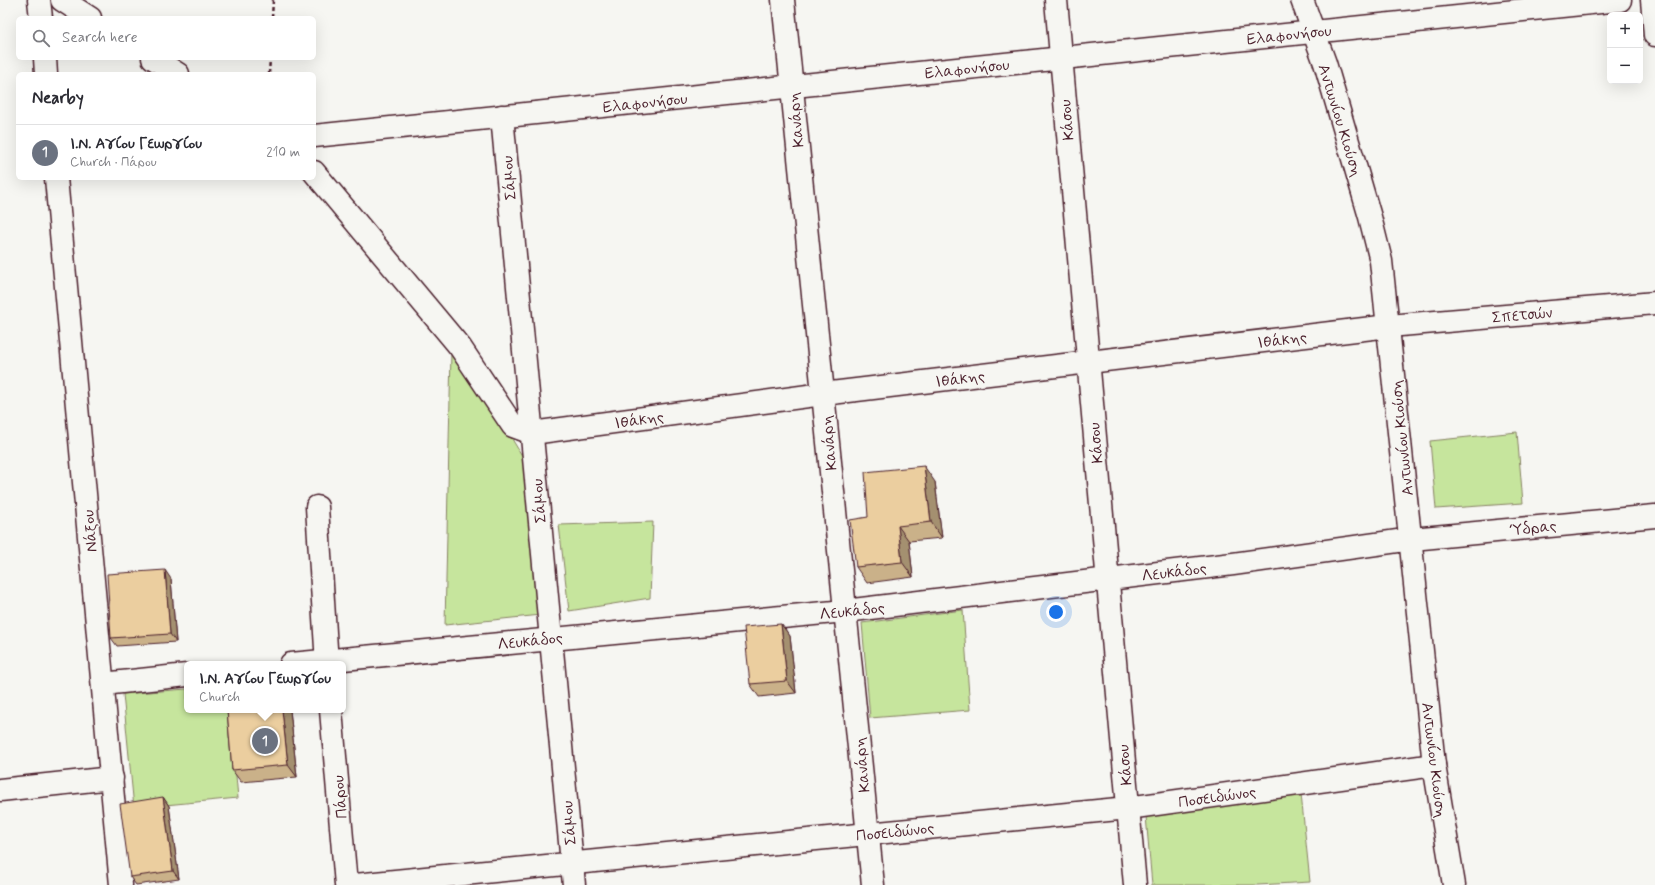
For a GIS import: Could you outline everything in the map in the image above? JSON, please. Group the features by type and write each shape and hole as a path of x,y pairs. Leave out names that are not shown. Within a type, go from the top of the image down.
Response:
{"street":[{"path":"40,0 41,16"},
{"path":"62,0 87,16"},
{"name":"Κανάρη","path":"783,0 873,885"},
{"name":"Κάσου","path":"1056,0 1135,885"},
{"name":"Αντωνίου Κιούση","path":"1302,0 1325,64 1370,217 1381,261 1412,539 1434,765 1454,885"},
{"name":"Ελαφονήσου","path":"316,136 1620,0"},
{"path":"1652,0 1655,34"},
{"path":"45,60 46,72"},
{"path":"156,60 175,72"},
{"name":"Σάμου","path":"502,116 574,885"},
{"path":"316,174 460,347 513,426 532,433"},
{"name":"Νάξου","path":"56,180 121,885"},
{"name":"Σπετσών","path":"1389,326 1655,303"},
{"name":"Ιθάκης","path":"532,433 823,394 1389,326"},
{"path":"317,507 327,661"},
{"name":"Ύδρας","path":"1412,539 1655,516"},
{"name":"Λευκάδος","path":"336,661 551,638 845,611 1108,579 1412,539"},
{"path":"103,684 184,675"},
{"name":"Πάρου","path":"331,713 346,885"},
{"name":"Ποσειδώνος","path":"355,885 1128,808 1434,765"},
{"path":"0,790 112,778"}],"path":[{"path":"272,16 273,0"},
{"path":"270,60 270,72"}],"green space":[{"path":"451,352 503,424 524,459 541,615 445,625"},
{"path":"1517,432 1523,503 1436,509 1430,441"},
{"path":"653,522 650,598 569,611 559,525"},
{"path":"963,610 970,710 870,718 862,623"},
{"path":"184,689 184,713 230,713 238,798 134,808 123,694"},
{"path":"1301,794 1310,882 1258,885 1152,885 1146,816"}],"building":[{"path":"924,466 931,522 898,526 902,562 856,567 850,520 868,517 865,472"},
{"path":"165,570 170,634 111,638 107,574"},
{"path":"781,624 787,681 750,684 744,627"},
{"path":"227,713 282,713 288,765 232,770"},
{"path":"163,797 173,871 130,877 120,804"}],"place":[{"name":"Ι.Ν. Αγίου Γεωργίου","path":"265,741"}]}
